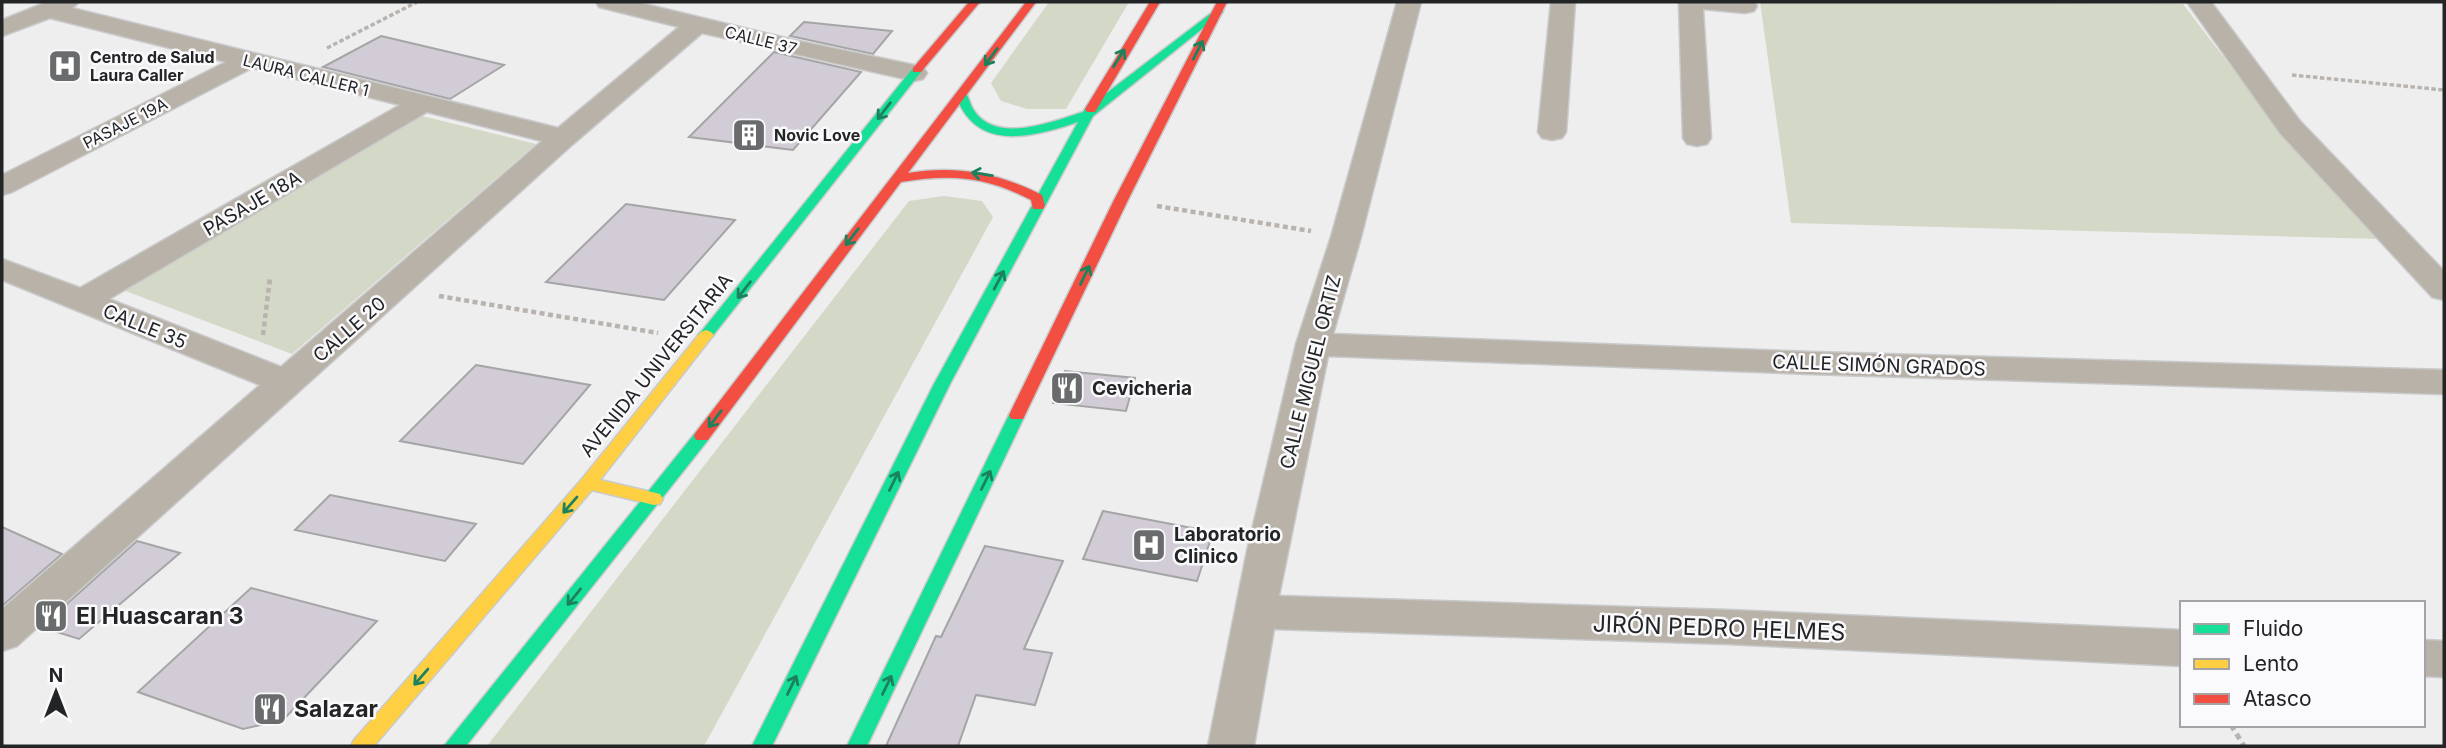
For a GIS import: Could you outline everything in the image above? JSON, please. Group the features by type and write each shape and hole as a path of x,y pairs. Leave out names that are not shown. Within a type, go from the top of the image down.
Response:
{"main road":[{"name":"AVENIDA UNIVERSITARIA","path":"361,746 588,483 914,73 975,2"},
{"path":"454,746 654,499 1031,2"},
{"path":"762,746 942,384 1087,115 1155,2"},
{"path":"962,96 968,112 986,127 1012,132 1035,132 1087,115 1220,6"},
{"path":"857,746 1121,200 1220,6"},
{"path":"897,179 957,171 996,176 1037,198 1038,206"},
{"path":"588,483 654,499"}],"street":[{"name":"CALLE 37","path":"608,2 662,8 697,24 914,73"},
{"name":"CALLE MIGUEL ORTIZ","path":"1231,746 1256,612 1313,344 1346,237 1409,2"},
{"path":"1552,132 1563,2"},
{"path":"1691,2 1697,138"},
{"path":"1703,2 1745,6"},
{"path":"2199,2 2290,127 2444,290"},
{"name":"LAURA CALLER 1","path":"58,6 249,60 563,138"},
{"path":"2,29 58,6"},
{"name":"CALLE 20","path":"2,634 273,377 395,288 563,138 697,24"},
{"name":"PASAJE 19A","path":"2,186 249,60"},
{"name":"PASAJE 18A","path":"82,301 422,104"},
{"name":"CALLE 35","path":"2,269 273,377"},
{"name":"CALLE SIMÓN GRADOS","path":"1313,344 2444,382"},
{"name":"JIRÓN PEDRO HELMES","path":"1256,612 1728,627 2180,648"},
{"path":"2425,658 2444,659"}],"path":[{"path":"286,69 417,2"},
{"path":"2250,71 2444,90"},
{"path":"1121,200 1346,237"},
{"path":"270,278 273,377"},
{"path":"395,288 703,341"},
{"path":"2232,727 2245,746"}],"green space":[{"path":"1049,2 1129,2 1066,109 1027,109 1001,101 991,83"},
{"path":"1760,2 2183,4 2278,125 2380,239 1791,223"},
{"path":"422,116 536,144 292,354 123,290"},
{"path":"944,196 982,201 993,217 704,746 487,746 909,201"}],"building":[{"path":"804,22 892,31 873,54 790,36"},
{"path":"381,36 504,65 450,99 323,67"},
{"path":"774,52 861,72 793,150 689,137"},
{"path":"626,204 735,220 664,300 546,282"},
{"path":"476,365 590,385 523,464 400,441"},
{"path":"1065,371 1135,378 1126,411 1053,403"},
{"path":"330,495 476,524 445,561 295,530"},
{"name":"Laboratorio Clinico","path":"1103,511 1213,532 1197,581 1083,559"},
{"path":"2,527 62,554 2,606"},
{"path":"137,541 180,553 79,639 41,627"},
{"path":"985,546 1063,561 1024,649 1052,653 1035,705 976,695 958,746 886,746 936,636 941,637"},
{"path":"251,588 377,621 283,720 243,729 138,692"}],"traffic: fast":[{"path":"962,96 968,112 986,127 1011,132 1035,132 1087,115 1218,11"},
{"path":"706,335 917,70"},
{"path":"762,746 942,384 1091,109"},
{"path":"857,746 1017,415"},
{"path":"454,746 702,436"}],"traffic: slow":[{"path":"361,746 588,483 706,335"},
{"path":"588,483 654,499"}],"traffic: jam":[{"path":"917,70 975,2"},
{"path":"702,436 1031,2"},
{"path":"1091,109 1155,2"},
{"path":"1017,415 1121,200 1222,2"},
{"path":"897,179 953,173 986,177 1037,198 1038,206"}],"place":[{"name":"Centro de Salud Laura Caller","path":"65,66"},
{"name":"Novic Love","path":"749,135"},
{"name":"Cevicheria","path":"1067,388"},
{"name":"Laboratorio Clinico","path":"1149,545"},
{"name":"El Huascaran 3","path":"51,616"},
{"name":"Salazar","path":"270,709"}]}
